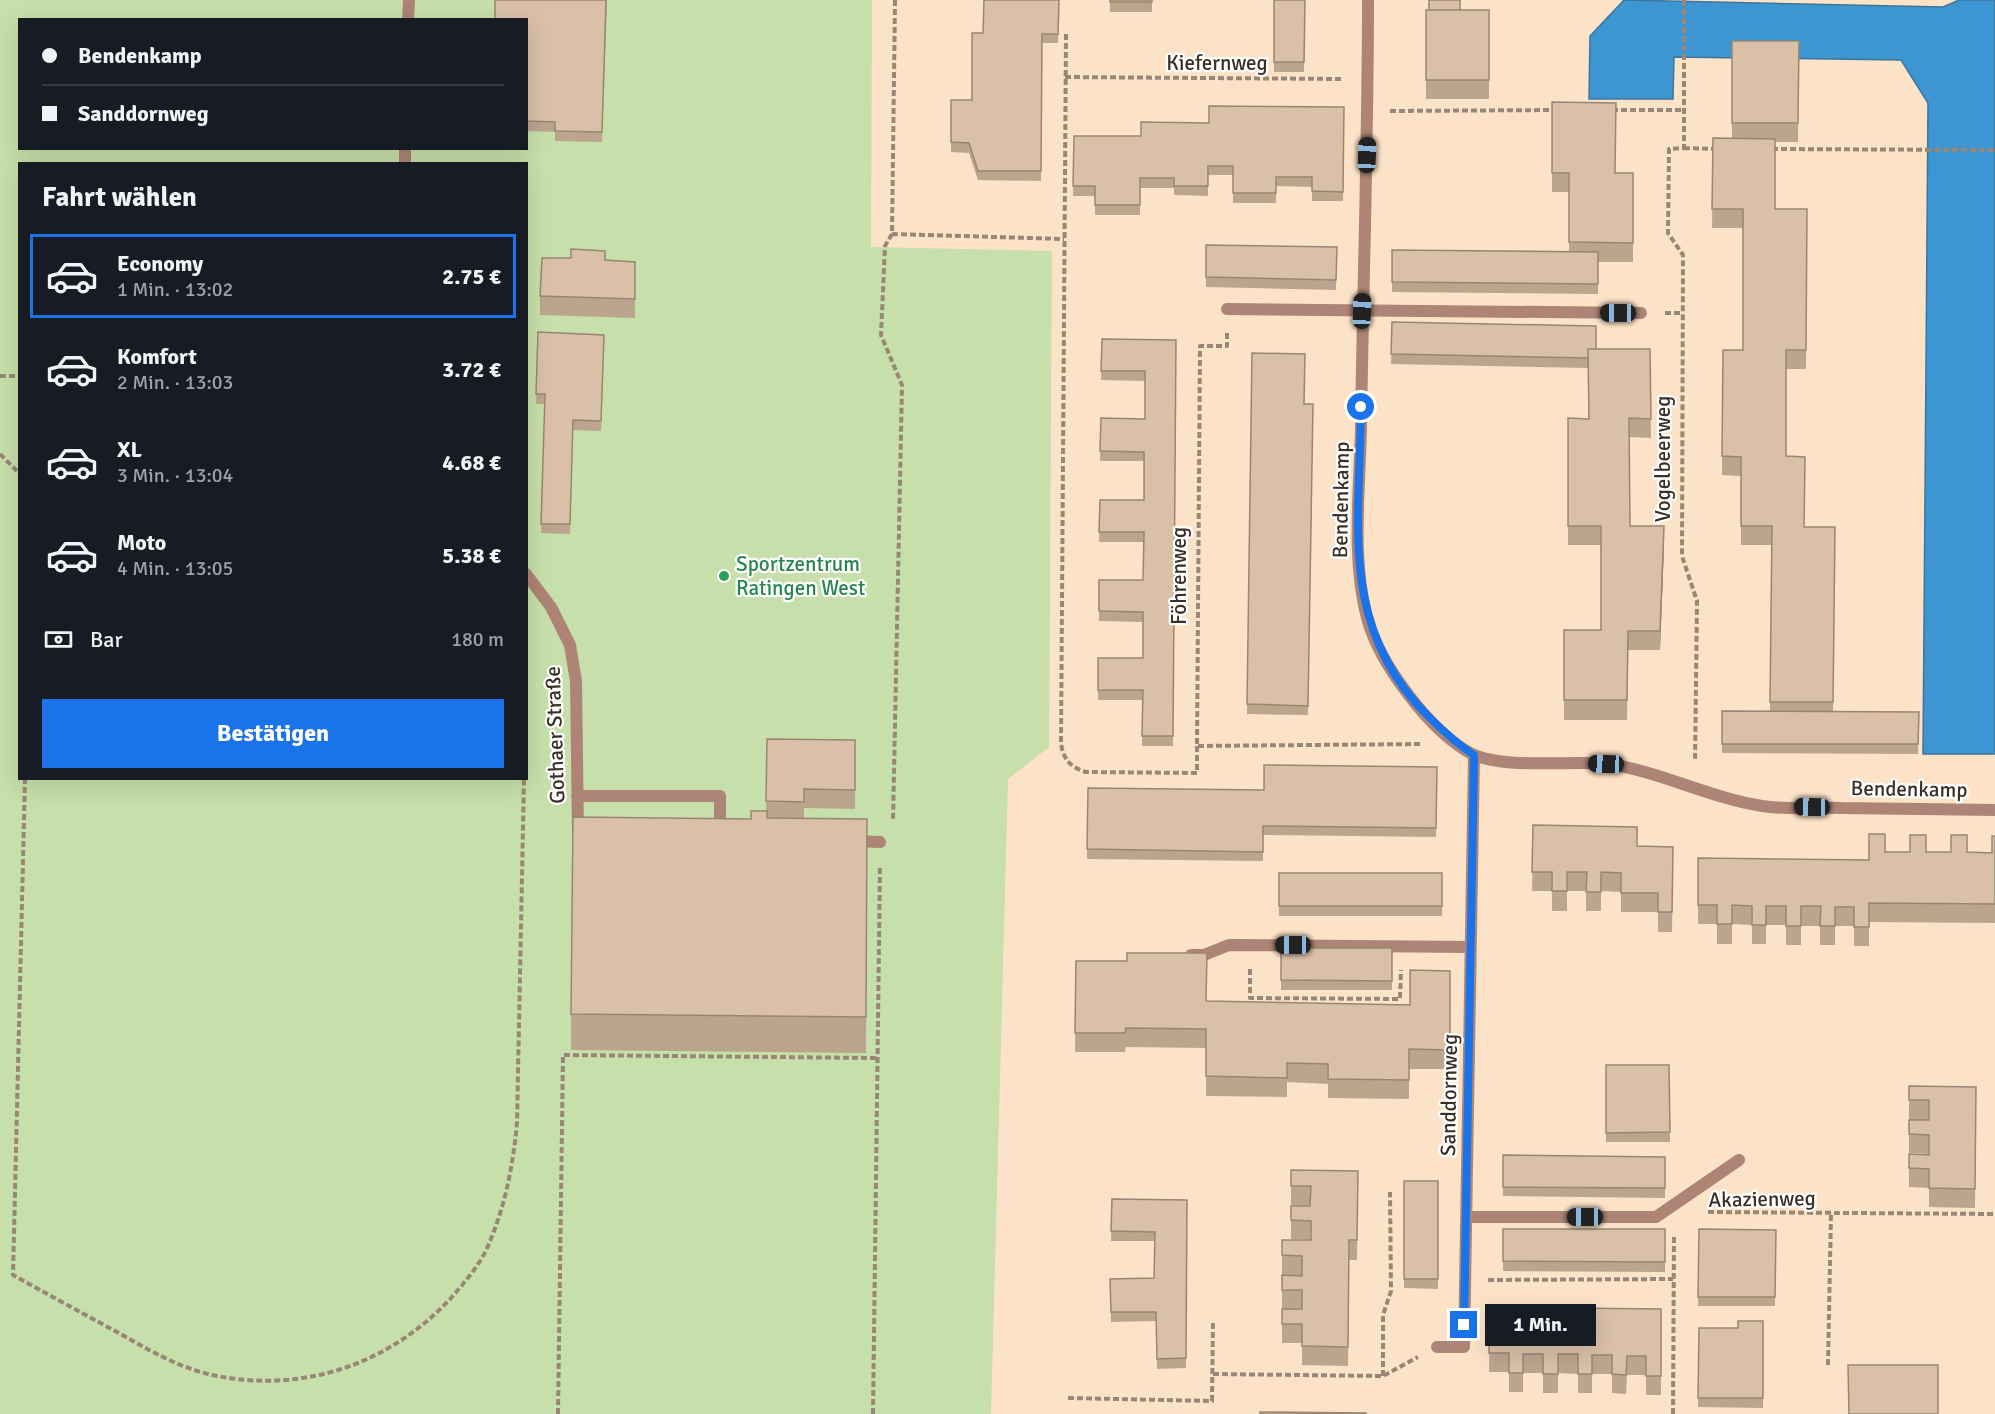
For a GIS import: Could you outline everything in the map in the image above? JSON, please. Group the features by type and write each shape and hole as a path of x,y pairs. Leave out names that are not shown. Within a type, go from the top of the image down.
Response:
{"street":[{"path":"408,18 409,0"},
{"name":"Bendenkamp","path":"1368,0 1359,575 1368,620 1383,657 1409,697 1456,744 1474,755 1512,761 1606,764 1640,770 1727,799 1766,807 1995,810"},
{"path":"1227,309 1641,313"},
{"name":"Gothaer Straße","path":"528,577 551,607 570,645 576,681 578,836"},
{"name":"Sanddornweg","path":"1437,1347 1464,1347 1474,755"},
{"path":"578,796 720,796 720,838 732,839"},
{"path":"834,841 880,842"},
{"path":"1182,955 1204,955 1229,945 1470,947"},
{"path":"1467,1217 1656,1217 1739,1160"}],"path":[{"path":"895,0 892,234 1064,239"},
{"path":"1684,0 1684,148 1719,149"},
{"path":"1065,34 1061,720 1064,757 1073,768 1086,772 1197,773 1197,746 1456,744"},
{"name":"Kiefernweg","path":"1065,77 1368,79"},
{"path":"1368,111 1567,110"},
{"path":"1602,110 1684,110"},
{"name":"Vogelbeerweg","path":"1684,148 1669,149 1668,233 1683,255 1682,556 1697,601 1695,787"},
{"path":"1764,149 1995,150"},
{"name":"Föhrenweg","path":"1197,746 1200,346 1227,346 1227,309"},
{"path":"0,376 18,376"},
{"path":"0,454 18,472"},
{"path":"25,780 13,1275 172,1363 212,1375 264,1380 307,1377 351,1367 393,1348 429,1322 462,1285 487,1249 503,1205 513,1161 517,1123 524,780"},
{"path":"1250,945 1250,998 1400,999 1401,945"},
{"path":"558,1414 563,1055 878,1058"},
{"path":"1383,1376 1383,1315 1390,1291 1390,1192"},
{"name":"Akazienweg","path":"1698,1214 1709,1212 1995,1214"},
{"name":"Akazienweg","path":"1828,1365 1831,1213"},
{"name":"Akazienweg","path":"1673,1414 1674,1235 1680,1226"},
{"path":"1464,1280 1673,1279"},
{"path":"1068,1398 1212,1401 1213,1321"},
{"path":"1213,1374 1383,1376 1437,1347"}],"green space":[{"name":"Sportzentrum Ratingen West","path":"0,0 872,0 871,247 1052,251 1049,747 1008,779 991,1414 0,1414"}],"water":[{"path":"1624,0 1943,7 1959,0 1995,0 1995,754 1923,754 1928,103 1901,60 1674,57 1673,99 1589,99 1590,36"}],"building":[{"path":"495,0 606,0 602,132 555,131 555,122 528,121 528,18 495,18"},
{"path":"984,0 1059,0 1058,34 1042,34 1041,171 978,171 969,143 951,142 951,100 972,100 972,33 983,33"},
{"path":"1110,0 1152,0 1152,2 1110,2"},
{"path":"1274,0 1305,0 1304,62 1274,62"},
{"path":"1429,0 1460,0 1460,10 1429,10"},
{"path":"1426,10 1489,10 1489,80 1426,80"},
{"path":"1732,41 1799,41 1798,123 1732,123"},
{"path":"1552,102 1616,103 1615,173 1633,173 1633,243 1569,242 1569,173 1552,173"},
{"path":"1209,106 1344,107 1343,192 1312,191 1312,177 1276,177 1276,193 1233,193 1233,166 1208,166 1208,186 1174,186 1174,178 1140,178 1140,205 1095,205 1095,186 1073,186 1074,136 1141,136 1141,122 1209,123"},
{"path":"1713,138 1775,139 1775,209 1807,209 1806,350 1786,350 1786,456 1805,457 1804,527 1835,527 1833,702 1770,702 1772,526 1741,526 1741,457 1722,456 1723,350 1743,350 1743,209 1712,209"},
{"path":"1206,245 1337,247 1336,280 1206,277"},
{"path":"571,249 605,251 605,260 635,262 635,299 540,296 542,258 571,258"},
{"path":"1392,250 1598,252 1598,284 1392,282"},
{"path":"1392,322 1596,326 1596,349 1588,349 1588,358 1391,354"},
{"path":"538,332 604,335 601,421 573,420 570,524 541,524 545,394 536,394"},
{"path":"1102,339 1176,340 1173,736 1142,736 1143,690 1098,690 1098,658 1143,658 1143,612 1099,611 1099,580 1143,580 1144,532 1099,532 1100,500 1144,500 1144,452 1100,451 1101,418 1145,419 1145,371 1101,371"},
{"path":"1588,349 1650,349 1651,419 1629,418 1630,526 1664,526 1660,631 1628,631 1627,700 1564,700 1564,630 1601,630 1601,526 1568,526 1568,418 1589,419"},
{"path":"1252,353 1305,354 1304,404 1313,404 1308,706 1247,704"},
{"path":"1722,711 1919,712 1918,744 1722,744"},
{"path":"767,739 855,740 855,790 804,789 804,802 766,801"},
{"path":"1264,765 1437,767 1436,828 1263,826 1263,852 1087,849 1088,788 1264,790"},
{"path":"751,811 767,811 767,818 867,819 866,1017 571,1014 573,817 751,819"},
{"path":"1533,825 1637,827 1637,846 1673,847 1672,912 1658,912 1658,893 1621,893 1621,873 1601,872 1601,892 1586,892 1587,872 1567,872 1567,891 1552,891 1552,872 1532,872"},
{"path":"1869,834 1885,834 1885,852 1910,852 1910,835 1926,835 1926,852 1951,852 1951,835 1967,835 1967,852 1992,853 1992,836 1995,836 1995,904 1869,903 1869,927 1854,927 1854,907 1835,907 1835,926 1820,926 1821,906 1801,906 1801,926 1786,926 1786,906 1766,906 1766,925 1752,925 1752,906 1732,905 1732,924 1717,924 1717,905 1698,905 1698,858 1869,860"},
{"path":"1279,873 1442,873 1442,906 1279,906"},
{"path":"1281,948 1392,948 1392,981 1281,980"},
{"path":"1127,953 1207,953 1206,1001 1410,1005 1410,970 1450,971 1450,1050 1409,1049 1409,1080 1328,1079 1328,1064 1287,1063 1287,1078 1206,1076 1206,1029 1126,1028 1125,1033 1075,1033 1076,961 1127,961"},
{"path":"1606,1065 1669,1065 1670,1132 1606,1133"},
{"path":"1909,1086 1976,1087 1975,1189 1929,1188 1929,1169 1909,1168 1909,1154 1929,1155 1929,1135 1909,1134 1909,1120 1929,1120 1929,1100 1909,1100"},
{"path":"1503,1155 1665,1157 1665,1188 1503,1187"},
{"path":"1291,1170 1358,1171 1357,1240 1349,1240 1348,1347 1302,1346 1302,1324 1282,1324 1282,1309 1302,1309 1302,1290 1282,1290 1282,1275 1302,1276 1302,1256 1282,1255 1282,1240 1311,1240 1311,1221 1291,1220 1291,1206 1310,1206 1311,1186 1291,1186"},
{"path":"1404,1181 1438,1181 1438,1279 1404,1279"},
{"path":"1112,1199 1187,1200 1186,1358 1157,1359 1156,1312 1111,1312 1110,1279 1154,1278 1155,1232 1111,1231"},
{"path":"1503,1229 1665,1229 1665,1262 1503,1261"},
{"path":"1699,1229 1776,1230 1775,1297 1698,1297"},
{"path":"1490,1307 1661,1309 1661,1376 1646,1376 1646,1356 1627,1356 1626,1375 1612,1374 1612,1355 1592,1355 1592,1374 1578,1374 1578,1354 1558,1354 1558,1374 1543,1374 1543,1354 1523,1354 1523,1373 1509,1373 1509,1353 1489,1353"},
{"path":"1738,1321 1763,1321 1763,1398 1698,1398 1699,1328 1738,1328"},
{"path":"1848,1365 1938,1365 1938,1414 1849,1414"},
{"path":"1260,1412 1366,1413 1366,1414 1260,1414"}],"place":[{"name":"Sportzentrum Ratingen West","path":"724,576"}],"route":[{"path":"1361,407 1359,575 1368,620 1383,657 1409,697 1456,744 1474,755 1464,1325"}]}
